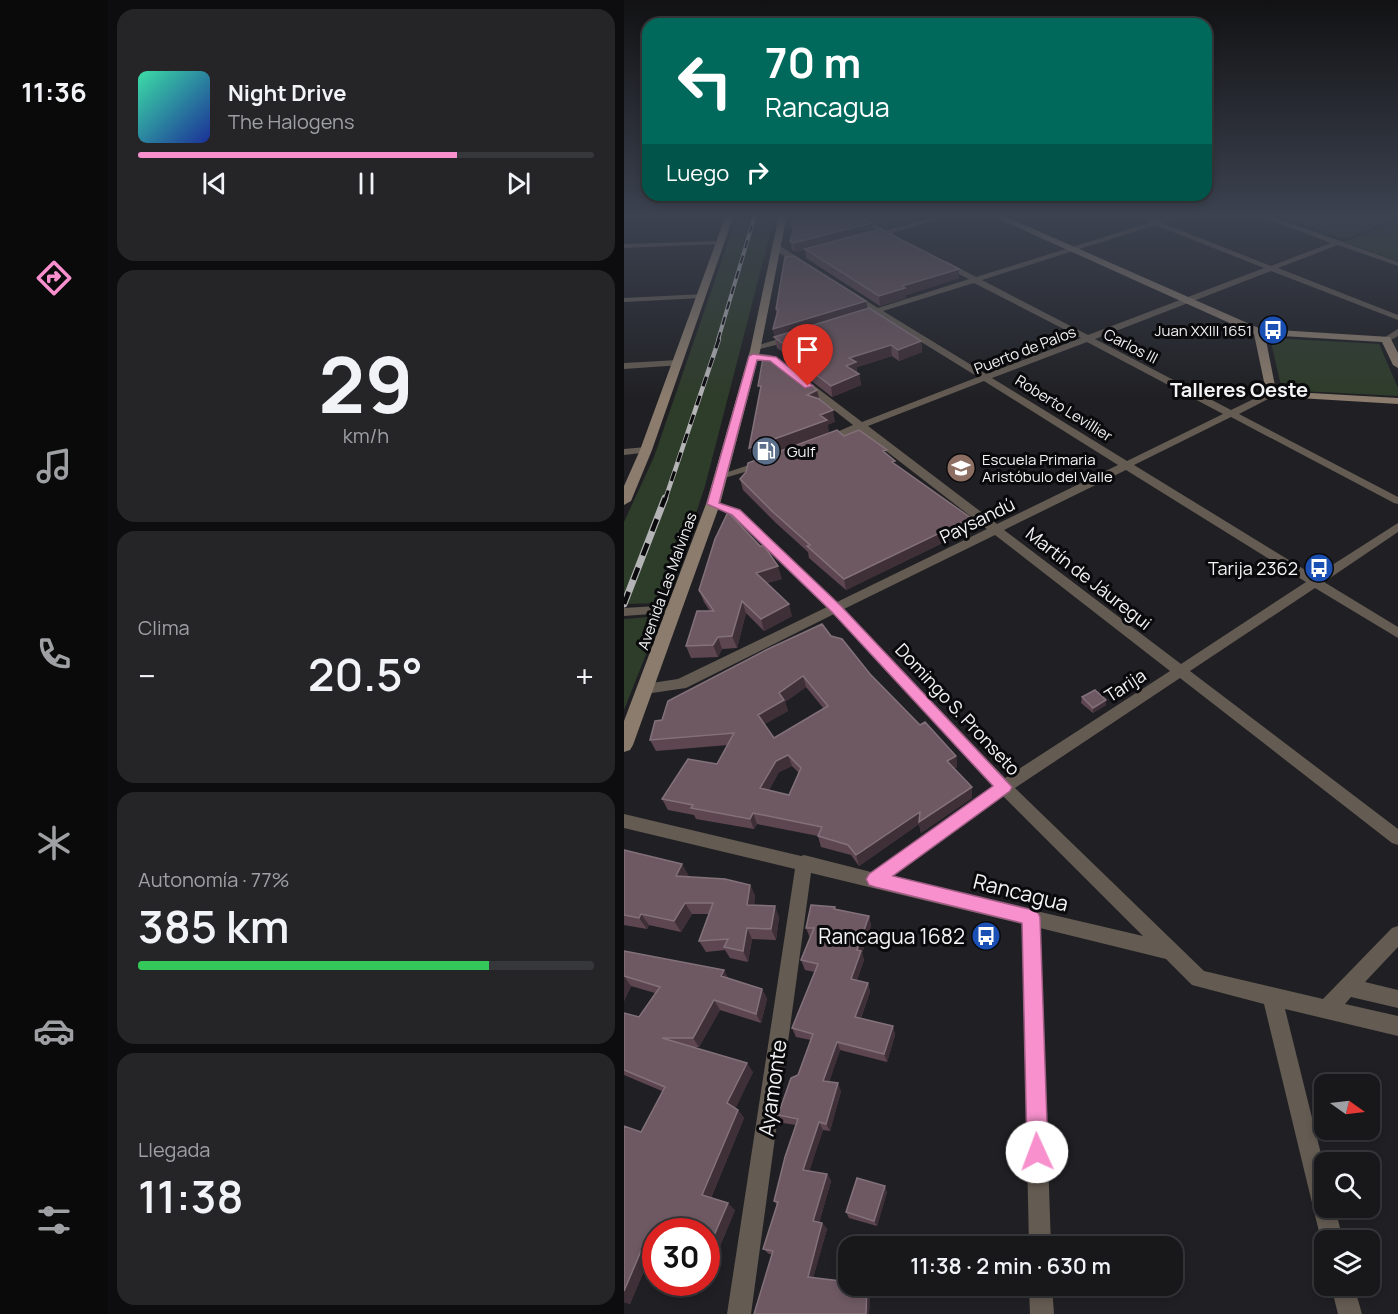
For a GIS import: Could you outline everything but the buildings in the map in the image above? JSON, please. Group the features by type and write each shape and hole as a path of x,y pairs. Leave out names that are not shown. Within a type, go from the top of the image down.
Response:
{"main road":[{"path":"624,501 646,450 708,276"},
{"name":"Avenida Las Malvinas","path":"624,745 713,504 754,351 769,276"},
{"path":"1131,276 1259,332 1386,339 1398,365"},
{"path":"1259,332 1271,394"},
{"name":"Paysandú","path":"1271,394 1398,401"}],"street":[{"name":"Carlos III","path":"969,276 1398,501"},
{"path":"872,313 988,276"},
{"name":"Puerto de Palos","path":"809,446 1249,276"},
{"path":"1291,276 1398,318"},
{"name":"Roberto Levillier","path":"840,288 872,313 987,378 1398,633"},
{"path":"624,300 701,296"},
{"path":"1386,339 1398,332"},
{"path":"754,351 803,335"},
{"name":"Martín de Jáuregui","path":"754,351 773,359 1398,838"},
{"path":"624,366 678,363"},
{"name":"Paysandú","path":"645,689 681,684 1130,466 1271,394"},
{"path":"624,452 646,450"},
{"path":"721,476 746,470 778,458"},
{"name":"Domingo S. Pronseto","path":"713,504 736,512 837,609 1004,787 1168,951"},
{"name":"Tarija","path":"875,879 1004,787 1398,527"},
{"path":"624,612 674,609"},
{"name":"Rancagua","path":"624,820 1168,951 1199,979 1398,1026"},
{"name":"Ayamonte","path":"739,1314 804,862"},
{"path":"1031,917 1040,1236"},
{"path":"1327,1009 1398,934"},
{"path":"1348,987 1398,999"},
{"path":"1272,996 1330,1230"},
{"path":"1041,1296 1042,1314"},
{"path":"1346,1296 1350,1314"}],"green space":[{"path":"716,276 759,276 705,486 669,596 661,603 624,604 624,522 654,457"},
{"path":"1270,338 1379,344 1398,388 1398,396 1282,390"},
{"path":"649,617 658,624 624,710 624,619"}],"railway":[{"path":"718,340 737,276"},
{"path":"665,500 719,339"},
{"path":"624,604 665,498"}],"place":[{"name":"Juan XXIII 1651","path":"1273,330"},
{"name":"Gulf","path":"766,451"},
{"name":"Escuela Primaria Aristóbulo del Valle","path":"961,468"},
{"name":"Tarija 2362","path":"1319,568"},
{"name":"Rancagua 1682","path":"986,936"}],"district":[{"name":"Talleres Oeste","path":"1239,389"}],"route":[{"path":"808,386 773,359 753,356 713,504 736,512 837,609 1004,787 875,879 1031,917 1037,1152"}]}
